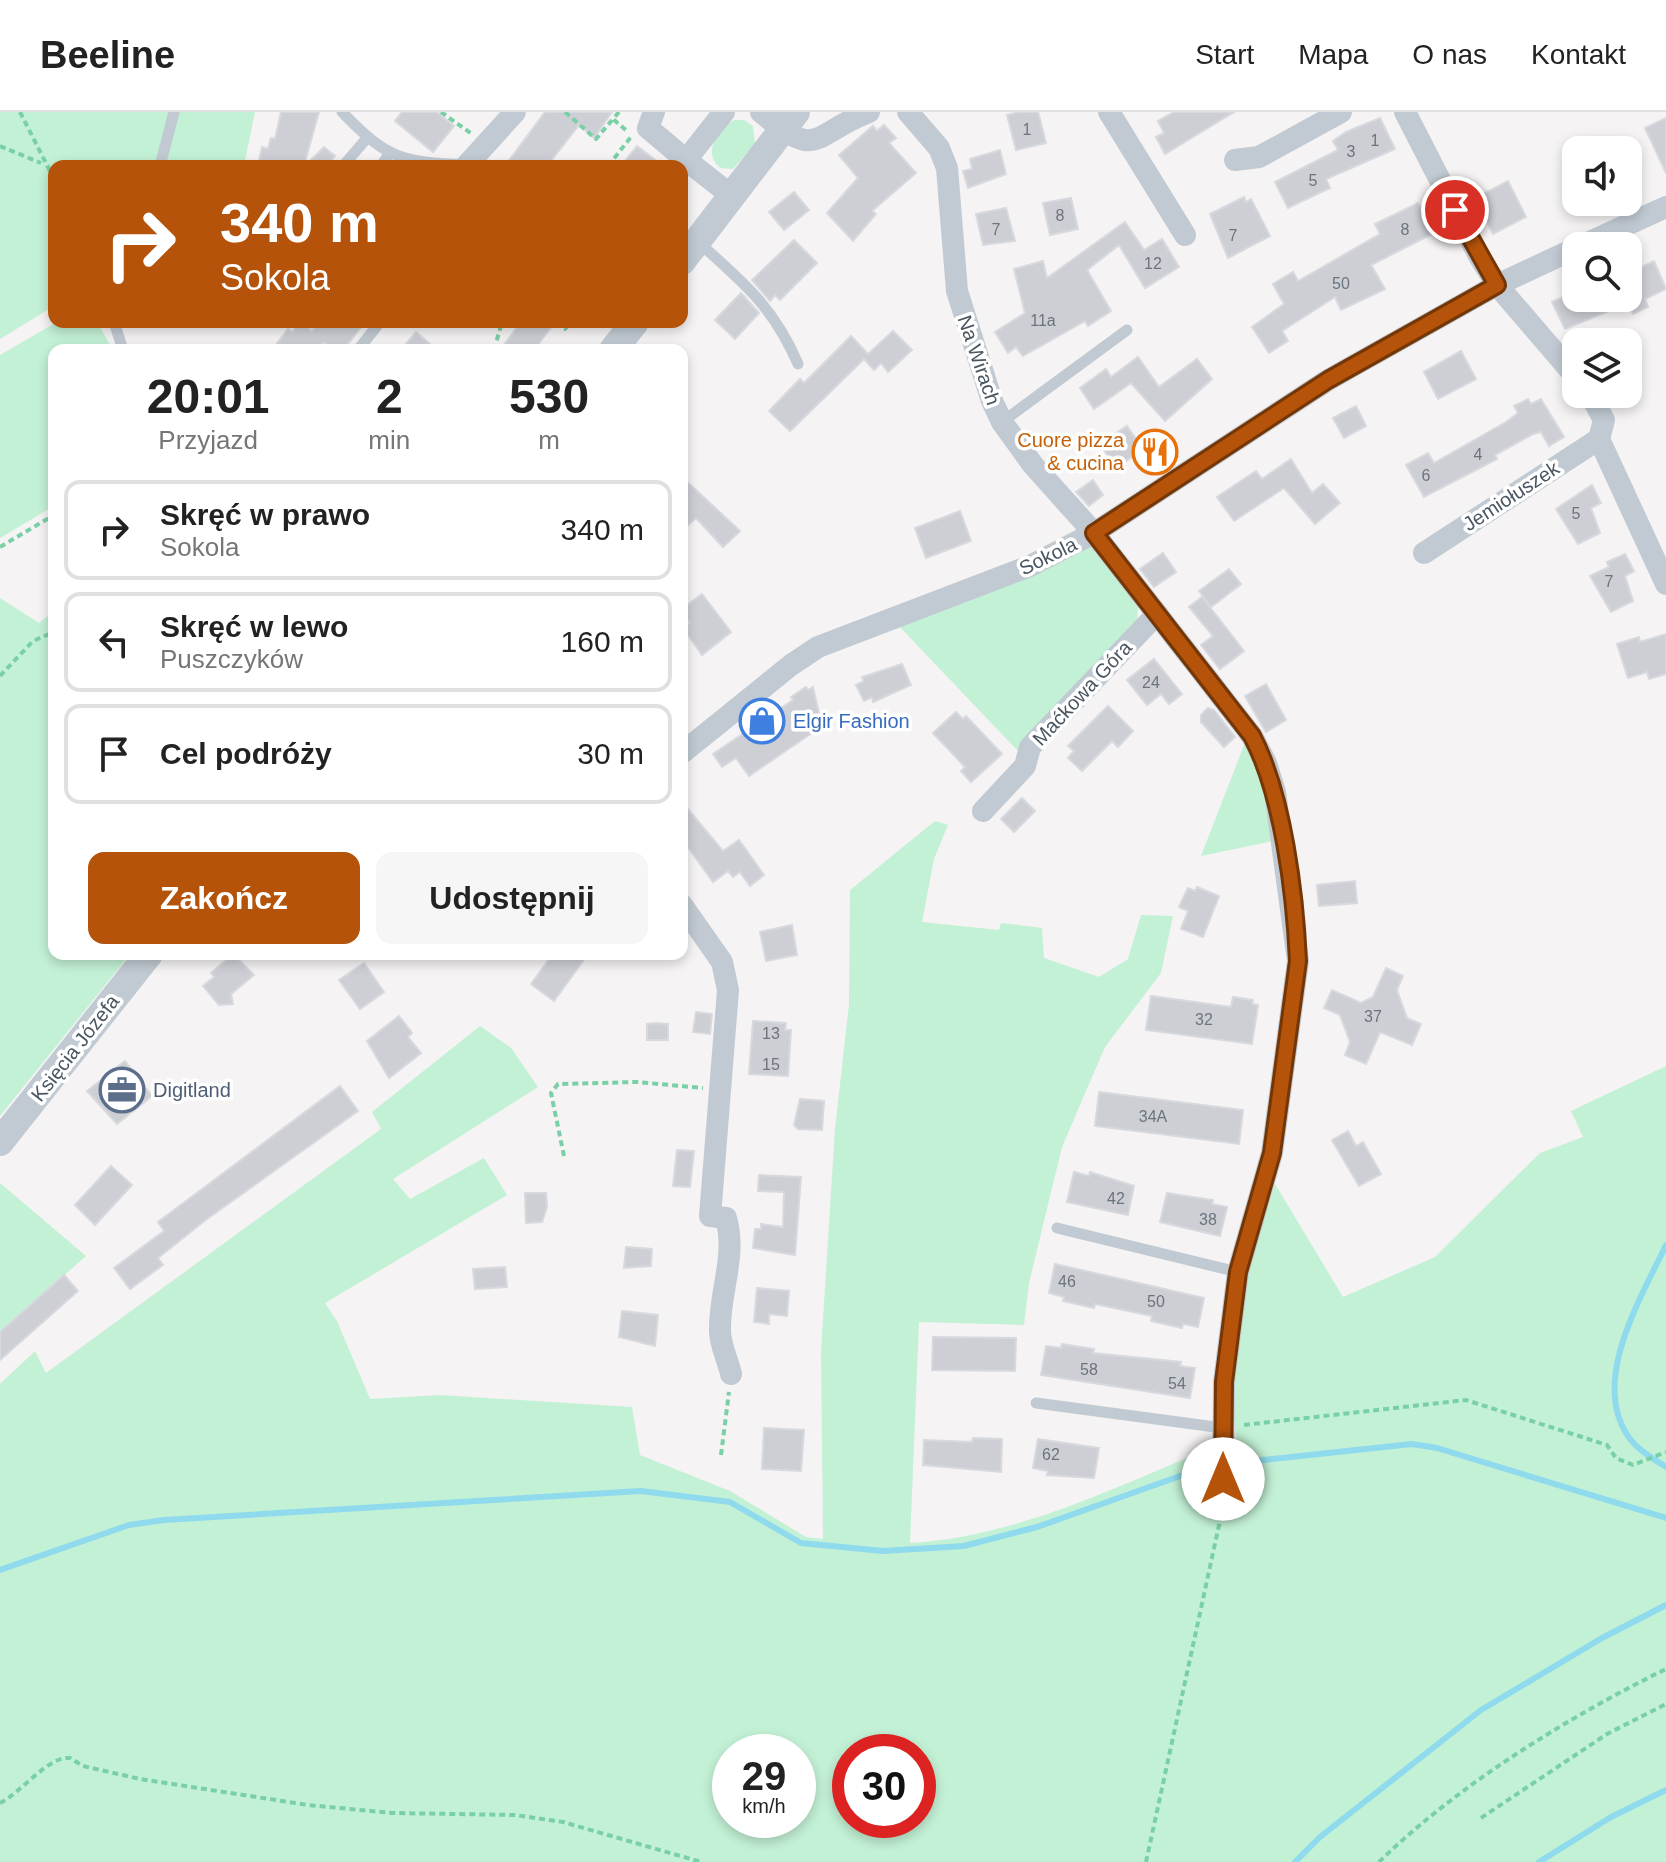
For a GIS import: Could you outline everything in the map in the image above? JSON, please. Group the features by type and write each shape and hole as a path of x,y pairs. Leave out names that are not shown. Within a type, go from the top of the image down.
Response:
{"street":[{"path":"471,160 515,112"},
{"path":"654,112 648,128 653,136 686,160 724,112"},
{"path":"761,112 789,121"},
{"path":"789,121 796,140 814,142 869,112"},
{"name":"Na Wirach","path":"908,112 939,148 947,168 957,291 1002,422 1033,465 1094,533 1252,736 1266,763 1275,792 1298,961 1272,1153 1238,1272 1224,1382 1223,1479"},
{"path":"1109,112 1185,235"},
{"path":"1235,160 1259,157 1341,112"},
{"path":"1405,112 1497,285 1562,361"},
{"path":"689,251 789,121"},
{"path":"688,162 732,196"},
{"name":"Sokola","path":"1611,232 1666,207"},
{"name":"Sokola","path":"688,748 782,671 818,647 1030,566 1094,533 1328,380 1497,285 1562,255"},
{"path":"618,344 630,328"},
{"path":"1598,408 1604,420 1599,439 1666,584"},
{"name":"Jemiołuszek","path":"1424,553 1599,439"},
{"name":"Maćkowa Góra","path":"983,811 1025,766 1030,747 1157,614"},
{"path":"688,914 722,962 728,990 710,1216 726,1218 730,1232 731,1247 720,1331 731,1374"},
{"name":"Księcia Józefa","path":"0,1142 144,960"}],"lane":[{"path":"162,160 174,112"},
{"path":"342,112 367,138 390,153 409,160"},
{"path":"348,160 367,138"},
{"path":"385,160 390,153"},
{"path":"689,251 752,289 782,327 798,364"},
{"path":"363,344 375,328"},
{"path":"1002,422 1127,330"},
{"path":"1057,1228 1238,1272"},
{"path":"1036,1403 1223,1428"}],"path":[{"path":"20,112 48,171"},
{"path":"441,112 487,142"},
{"path":"565,112 596,139 619,112"},
{"path":"612,160 631,134 613,119"},
{"path":"0,146 43,164"},
{"path":"0,547 48,519"},
{"path":"0,676 33,641 48,635"},
{"path":"564,1156 551,1093 558,1084 637,1082 721,1090"},
{"path":"721,1455 731,1374"},
{"path":"1223,1428 1322,1414 1466,1400 1607,1445 1616,1458 1633,1465 1666,1452"},
{"path":"1146,1862 1221,1516 1223,1479"},
{"path":"1379,1862 1492,1772 1587,1708 1666,1669"},
{"path":"1481,1818 1607,1734 1666,1704"},
{"path":"0,1803 36,1778 52,1761 70,1758 83,1766 140,1779 308,1805 392,1813 515,1815 563,1822 701,1862"}],"green space":[{"path":"0,112 255,112 245,160 48,160 48,310 0,339"},
{"path":"734,120 744,120 753,126 755,144 733,169 720,168 712,155 714,142 722,129"},
{"path":"48,327 100,328 110,344 48,344 48,510 0,538 0,355"},
{"path":"1090,546 1138,605 1137,626 1017,750 897,624"},
{"path":"0,598 39,623 48,616 48,960 125,960 0,1116"},
{"path":"1246,740 1261,765 1278,840 1201,856"},
{"path":"935,821 948,825 934,859 922,922 999,930 1001,923 1042,928 1044,958 1099,977 1128,959 1141,915 1173,916 1161,973 1105,1047 1062,1147 1029,1283 1024,1325 919,1322 910,1543 949,1539 1026,1521 1209,1449 1213,1472 1243,1481 1228,1382 1242,1289 1275,1184 1343,1297 1435,1257 1540,1153 1583,1137 1571,1111 1666,1066 1666,1862 0,1862 0,1384 35,1351 46,1373 381,1129 372,1112 480,1026 511,1048 538,1087 393,1179 410,1199 484,1158 507,1195 325,1303 337,1321 370,1399 440,1395 632,1407 640,1455 730,1491 806,1537 823,1539 821,1351 835,1129 849,1004 850,890"},
{"path":"0,1183 86,1256 0,1332"}],"building":[{"path":"281,112 319,112 306,160 259,160 262,147 268,149 271,138 275,139"},
{"path":"402,112 437,112 454,126 433,152 395,121"},
{"path":"545,112 612,112 594,138 579,125 552,160 509,160"},
{"path":"1038,112 1046,143 1016,150 1007,115"},
{"path":"1174,112 1234,112 1165,154 1156,137 1164,133 1158,121"},
{"path":"1380,118 1395,149 1326,179 1330,188 1288,208 1275,182 1338,150 1333,141 1346,132"},
{"path":"1666,118 1666,173 1645,128"},
{"path":"884,125 896,138 889,143 916,173 872,211 876,214 853,241 827,213 858,178 839,155 873,126 877,131"},
{"path":"637,146 655,160 626,160"},
{"path":"324,147 335,156 332,160 311,160"},
{"path":"1000,150 1006,174 968,188 963,171 972,169 970,159"},
{"path":"1508,181 1526,217 1493,234 1475,198"},
{"path":"794,192 809,210 784,230 769,212"},
{"path":"1244,197 1246,202 1251,199 1270,236 1228,258 1210,214"},
{"path":"1071,198 1078,229 1050,235 1043,203"},
{"path":"1418,203 1434,233 1371,265 1385,289 1341,310 1335,297 1282,331 1288,341 1269,353 1252,327 1284,304 1273,284 1293,272 1298,281 1380,234 1375,224"},
{"path":"1006,208 1015,241 983,245 976,214"},
{"path":"1125,222 1144,250 1162,239 1179,267 1145,288 1119,245 1087,270 1111,311 1088,326 1085,321 1023,356 1016,347 1008,353 995,332 1025,313 1014,269 1043,261 1047,278"},
{"path":"794,240 817,263 780,300 775,295 770,301 752,280"},
{"path":"1654,261 1666,289 1645,299 1648,307 1642,310 1642,267"},
{"path":"741,293 759,313 735,339 715,320"},
{"path":"1562,297 1562,312 1606,312 1565,328 1552,302"},
{"path":"295,328 312,331 314,328 360,328 348,344 277,344 288,329 292,332"},
{"path":"516,328 550,328 538,344 504,344"},
{"path":"893,331 912,350 888,372 881,363 874,370 864,359 790,431 769,411 800,379 804,383 851,336 868,354"},
{"path":"416,332 430,344 406,344"},
{"path":"1461,351 1476,379 1438,399 1424,372"},
{"path":"1138,357 1159,387 1197,359 1212,379 1165,421 1131,383 1094,409 1080,388 1106,369 1111,377"},
{"path":"1528,399 1531,404 1541,399 1564,437 1549,446 1541,432 1533,434 1495,455 1497,459 1424,497 1406,465 1428,453 1434,463 1506,422 1518,413 1514,406"},
{"path":"1356,406 1366,426 1344,438 1333,418"},
{"path":"1127,426 1143,449 1116,468 1100,444"},
{"path":"1156,433 1168,454 1153,463 1140,443"},
{"path":"1291,459 1312,493 1323,484 1340,503 1315,524 1284,488 1234,521 1217,497 1256,471 1262,479"},
{"path":"1093,480 1103,495 1089,506 1076,492"},
{"path":"688,483 740,531 723,547 696,518 688,525"},
{"path":"1592,485 1601,503 1591,508 1600,533 1578,544 1556,509"},
{"path":"960,511 971,541 926,558 915,528"},
{"path":"1163,553 1176,572 1154,587 1140,569"},
{"path":"1625,554 1634,571 1625,576 1633,601 1611,612 1590,576 1609,567 1607,562"},
{"path":"1229,569 1241,584 1211,607 1199,591"},
{"path":"702,594 731,632 702,655 688,635 688,604"},
{"path":"1202,597 1244,651 1220,669 1201,645 1213,636 1189,607"},
{"path":"1666,634 1666,674 1649,679 1647,672 1628,678 1617,644 1639,637 1640,642"},
{"path":"1154,659 1182,694 1169,704 1161,694 1147,705 1127,680"},
{"path":"902,664 911,685 873,702 872,697 864,701 856,685 864,681 862,677"},
{"path":"1266,684 1286,720 1266,732 1245,696"},
{"path":"806,687 808,690 813,687 822,726 749,776 736,758 722,767 713,754 793,700 791,697"},
{"path":"1108,706 1133,731 1118,747 1112,741 1082,771 1068,758 1074,751 1068,746"},
{"path":"1208,708 1214,710 1235,737 1224,747 1201,722 1201,715"},
{"path":"956,712 963,719 966,716 1002,754 971,782 961,771 965,767 933,733"},
{"path":"1022,798 1035,811 1014,832 1001,819"},
{"path":"688,809 723,851 739,840 764,875 750,886 740,872 733,877 728,871 713,882 688,847"},
{"path":"1355,881 1357,903 1319,906 1317,885"},
{"path":"1197,887 1219,896 1203,937 1181,929 1188,911 1179,907 1188,888 1195,891"},
{"path":"792,925 797,955 766,961 760,932"},
{"path":"226,960 239,960 254,975 231,994 233,1004 219,1005 203,986 214,977 211,973"},
{"path":"549,960 584,960 554,1001 531,984"},
{"path":"364,963 384,992 360,1009 339,980"},
{"path":"1386,968 1403,976 1397,990 1407,1018 1421,1024 1412,1045 1380,1032 1366,1064 1345,1055 1350,1042 1340,1015 1324,1008 1332,990 1361,1003 1373,997"},
{"path":"1151,996 1231,1007 1233,997 1253,1000 1252,1004 1258,1005 1252,1044 1146,1030"},
{"path":"696,1012 712,1014 710,1034 693,1032"},
{"path":"399,1016 412,1033 408,1037 421,1053 389,1078 367,1041"},
{"path":"753,1021 786,1023 785,1030 791,1030 788,1076 749,1074"},
{"path":"647,1024 668,1024 668,1040 647,1040"},
{"path":"125,1061 152,1096 117,1124 87,1091"},
{"path":"340,1086 358,1111 207,1219 158,1258 163,1265 130,1289 114,1268 164,1231 158,1222"},
{"path":"1099,1092 1243,1110 1239,1144 1095,1126"},
{"path":"800,1099 824,1101 822,1130 798,1129 794,1125"},
{"path":"1348,1131 1356,1146 1363,1142 1381,1174 1359,1186 1332,1140"},
{"path":"677,1150 694,1151 690,1187 673,1186"},
{"path":"111,1166 132,1185 95,1225 75,1205"},
{"path":"1074,1172 1089,1176 1090,1172 1134,1186 1128,1215 1067,1202"},
{"path":"759,1175 801,1177 795,1255 753,1248 755,1229 761,1229 761,1224 783,1227 784,1192 758,1191"},
{"path":"525,1193 546,1193 547,1207 542,1222 526,1223"},
{"path":"1167,1193 1213,1200 1212,1204 1227,1207 1220,1236 1160,1222"},
{"path":"626,1247 652,1249 651,1266 624,1268"},
{"path":"1055,1264 1204,1298 1198,1327 1183,1324 1182,1328 1151,1321 1152,1316 1063,1301 1064,1297 1049,1293"},
{"path":"505,1267 507,1287 475,1289 473,1269"},
{"path":"64,1275 78,1291 0,1360 0,1332"},
{"path":"757,1288 789,1291 787,1316 769,1314 769,1324 754,1322"},
{"path":"622,1311 658,1315 655,1346 619,1337"},
{"path":"933,1337 1016,1338 1015,1371 932,1370"},
{"path":"1062,1344 1094,1349 1093,1353 1181,1362 1180,1366 1195,1368 1190,1398 1041,1375 1046,1346 1061,1348"},
{"path":"764,1428 804,1430 801,1471 762,1469"},
{"path":"973,1438 1002,1439 1001,1472 923,1465 924,1440 972,1442"},
{"path":"1038,1439 1099,1448 1094,1478 1047,1475 1048,1471 1033,1468"}],"waterway":[{"path":"1666,1245 1633,1313 1617,1364 1615,1390 1618,1414 1631,1441 1666,1467"},
{"path":"1236,1463 1412,1444 1437,1448 1666,1518"},
{"path":"0,1570 129,1525 164,1520 641,1491 730,1502 801,1543 883,1551 964,1546 1037,1527 1211,1465"},
{"path":"1295,1862 1320,1837 1481,1710 1602,1638 1666,1605"},
{"path":"1539,1862 1611,1817 1666,1790"}],"place":[{"name":"Cuore pizza & cucina","path":"1155,452"},
{"name":"Elgir Fashion","path":"762,721"},
{"name":"Digitland","path":"122,1090"}],"route":[{"path":"1223,1479 1224,1382 1238,1272 1272,1153 1298,961 1297,936 1275,792 1266,763 1252,736 1094,533 1328,380 1497,285 1455,210"}]}
